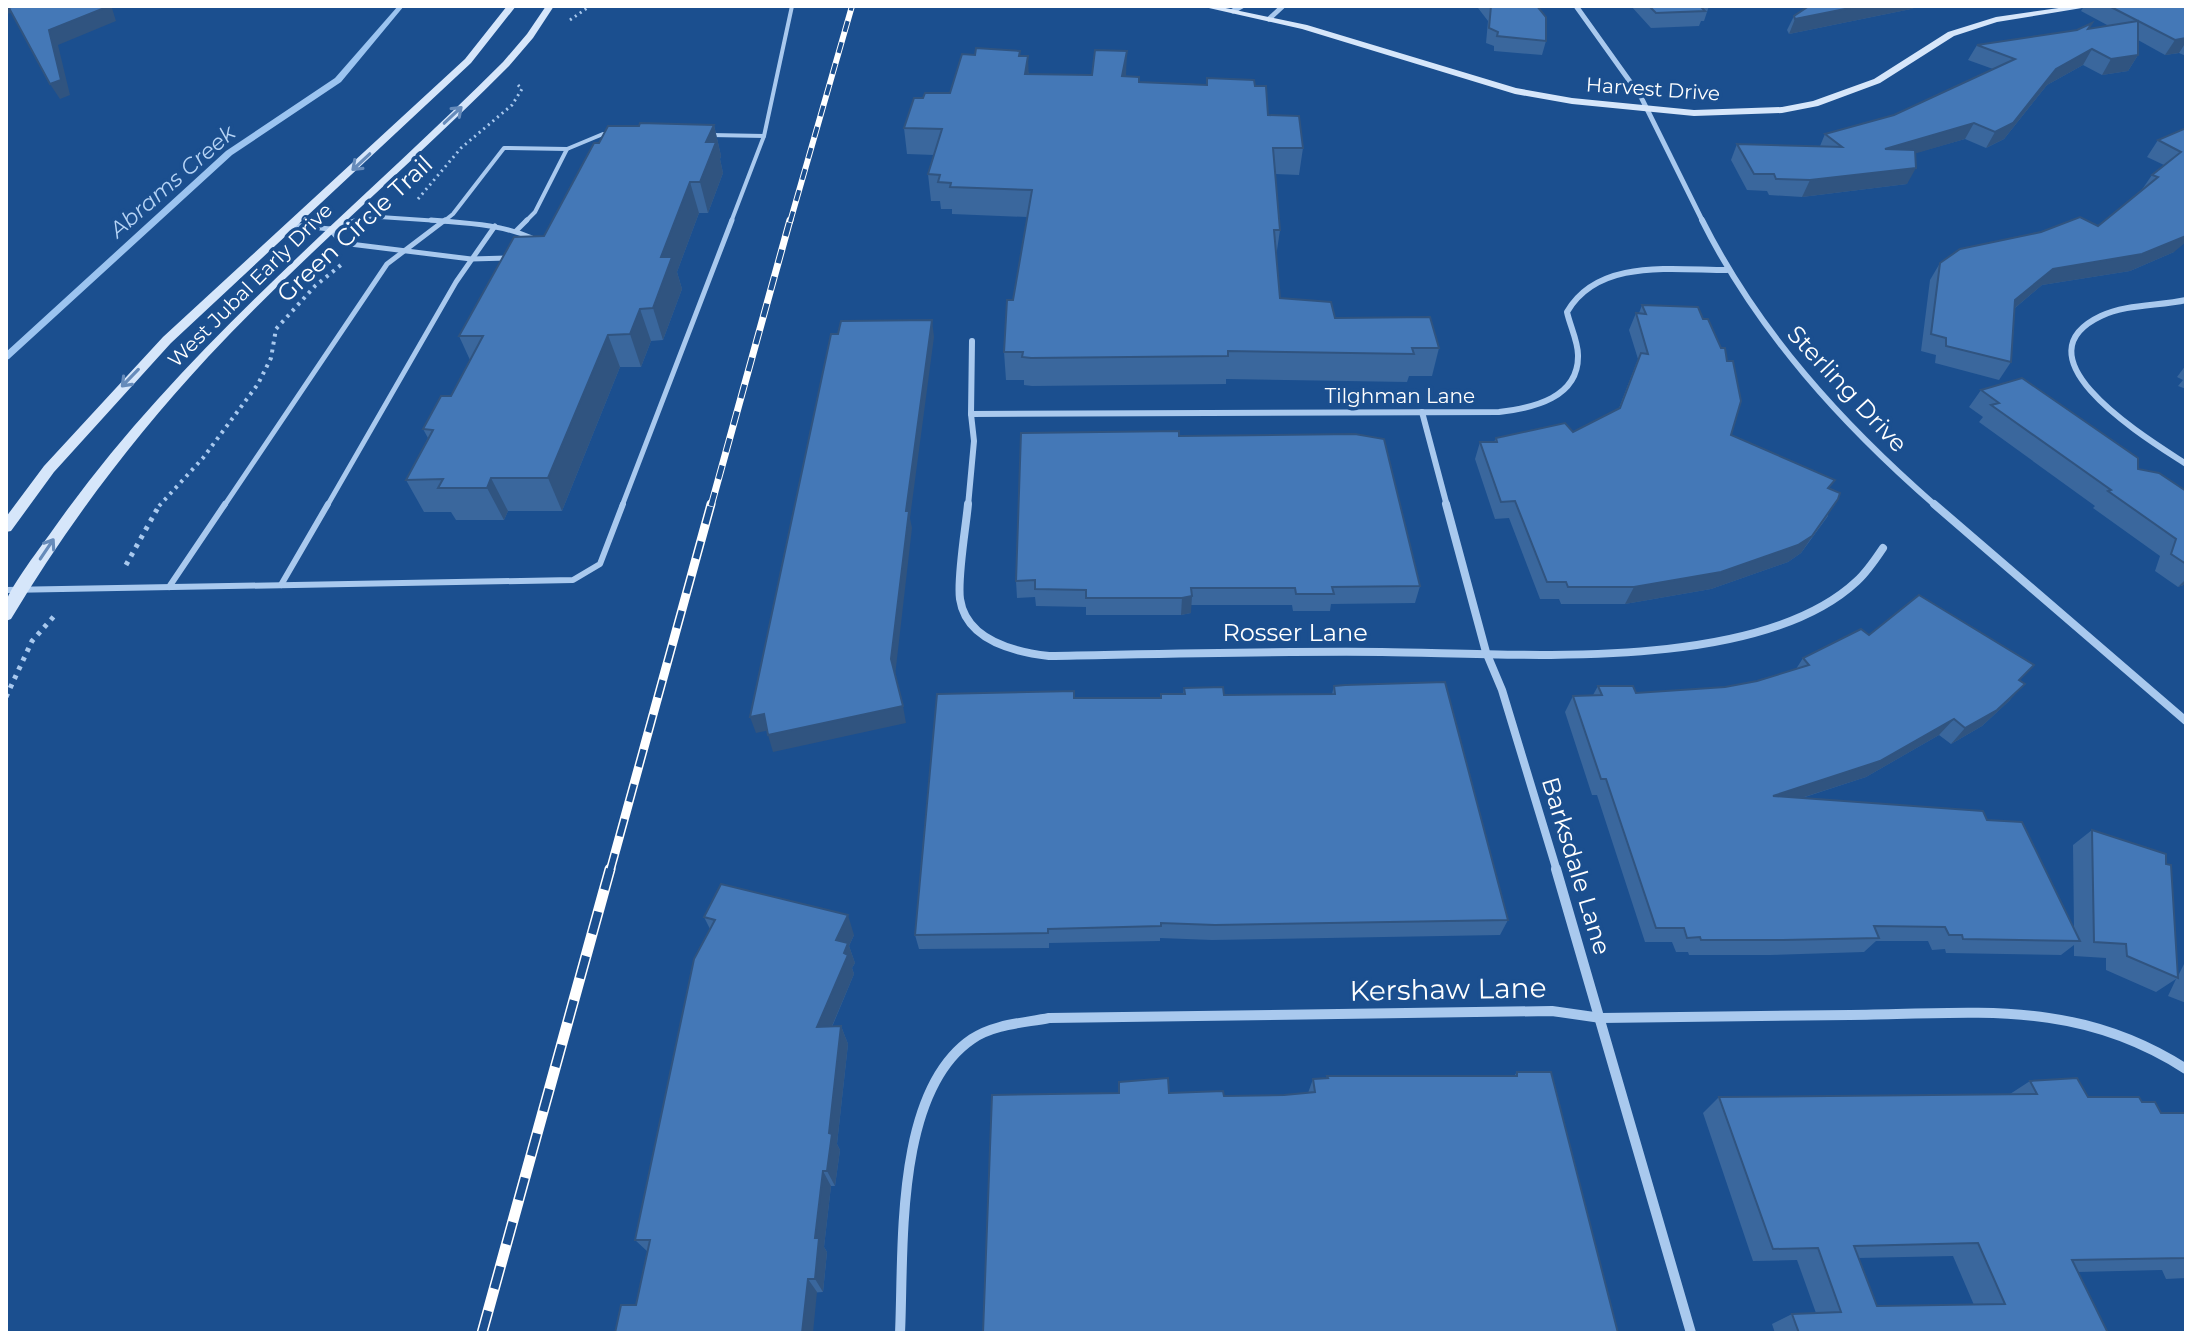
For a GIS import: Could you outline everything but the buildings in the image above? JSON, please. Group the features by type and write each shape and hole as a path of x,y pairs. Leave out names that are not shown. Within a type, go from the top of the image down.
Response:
{"main road":[{"name":"West Jubal Early Drive","path":"6,527 49,469 113,396 228,280 342,181 468,61 512,6"},
{"name":"West Jubal Early Drive","path":"6,615 89,487 137,428 196,363 330,229 511,60 550,6"},
{"name":"Harvest Drive","path":"1204,6 1237,8 1515,91 1647,109 1739,112 1815,104 1877,81 1951,34 1996,20 2090,6"}],"street":[{"path":"1269,19 1283,6"},
{"name":"Sterling Drive","path":"1576,6 1611,52 1647,109 1727,270 1758,317 1801,371 1857,432 1927,498 2186,721"},
{"name":"Tilghman Lane","path":"971,414 1514,411 1556,397 1570,383 1578,361 1567,312 1569,304 1586,287 1602,278 1630,272 1727,270"},
{"path":"2186,300 2101,317 2084,326 2073,338 2071,352 2072,366 2095,397 2186,464"},
{"name":"Rosser Lane","path":"972,341 971,414 974,441 960,599 970,623 1007,648 1049,656 1652,651 1730,638 1771,627 1840,594 1859,578 1883,548"},
{"name":"Barksdale Lane","path":"1422,412 1486,652 1502,690 1601,1018 1691,1333"},
{"name":"Kershaw Lane","path":"900,1333 910,1167 925,1100 933,1080 958,1051 973,1039 1003,1026 1064,1017 1552,1011 1601,1018 2030,1013 2077,1020 2107,1029 2146,1045 2186,1069"}],"lane":[{"path":"6,590 573,580 600,564 764,136 792,6"},
{"path":"169,587 387,264 453,214 504,148 567,149 603,134 618,134"},
{"path":"705,135 764,136"},
{"path":"516,231 535,212 567,149"},
{"path":"290,225 330,229 365,218 495,226 532,238 531,246"},
{"path":"281,585 471,259 495,226"},
{"path":"330,229 342,243 471,259 500,260 510,257"}],"path":[{"name":"Green Circle Trail","path":"394,219 442,174 468,141 519,97"},
{"name":"Green Circle Trail","path":"6,697 45,621 126,565 160,504 203,458 258,384 271,358 276,329 315,286 362,246"}],"waterway":[{"name":"Abrams Creek","path":"6,357 229,153 338,80 401,6"}],"railway":[{"path":"790,222 852,6"},
{"path":"711,506 790,220"},
{"path":"610,871 711,504"},
{"path":"482,1333 610,869"}]}
